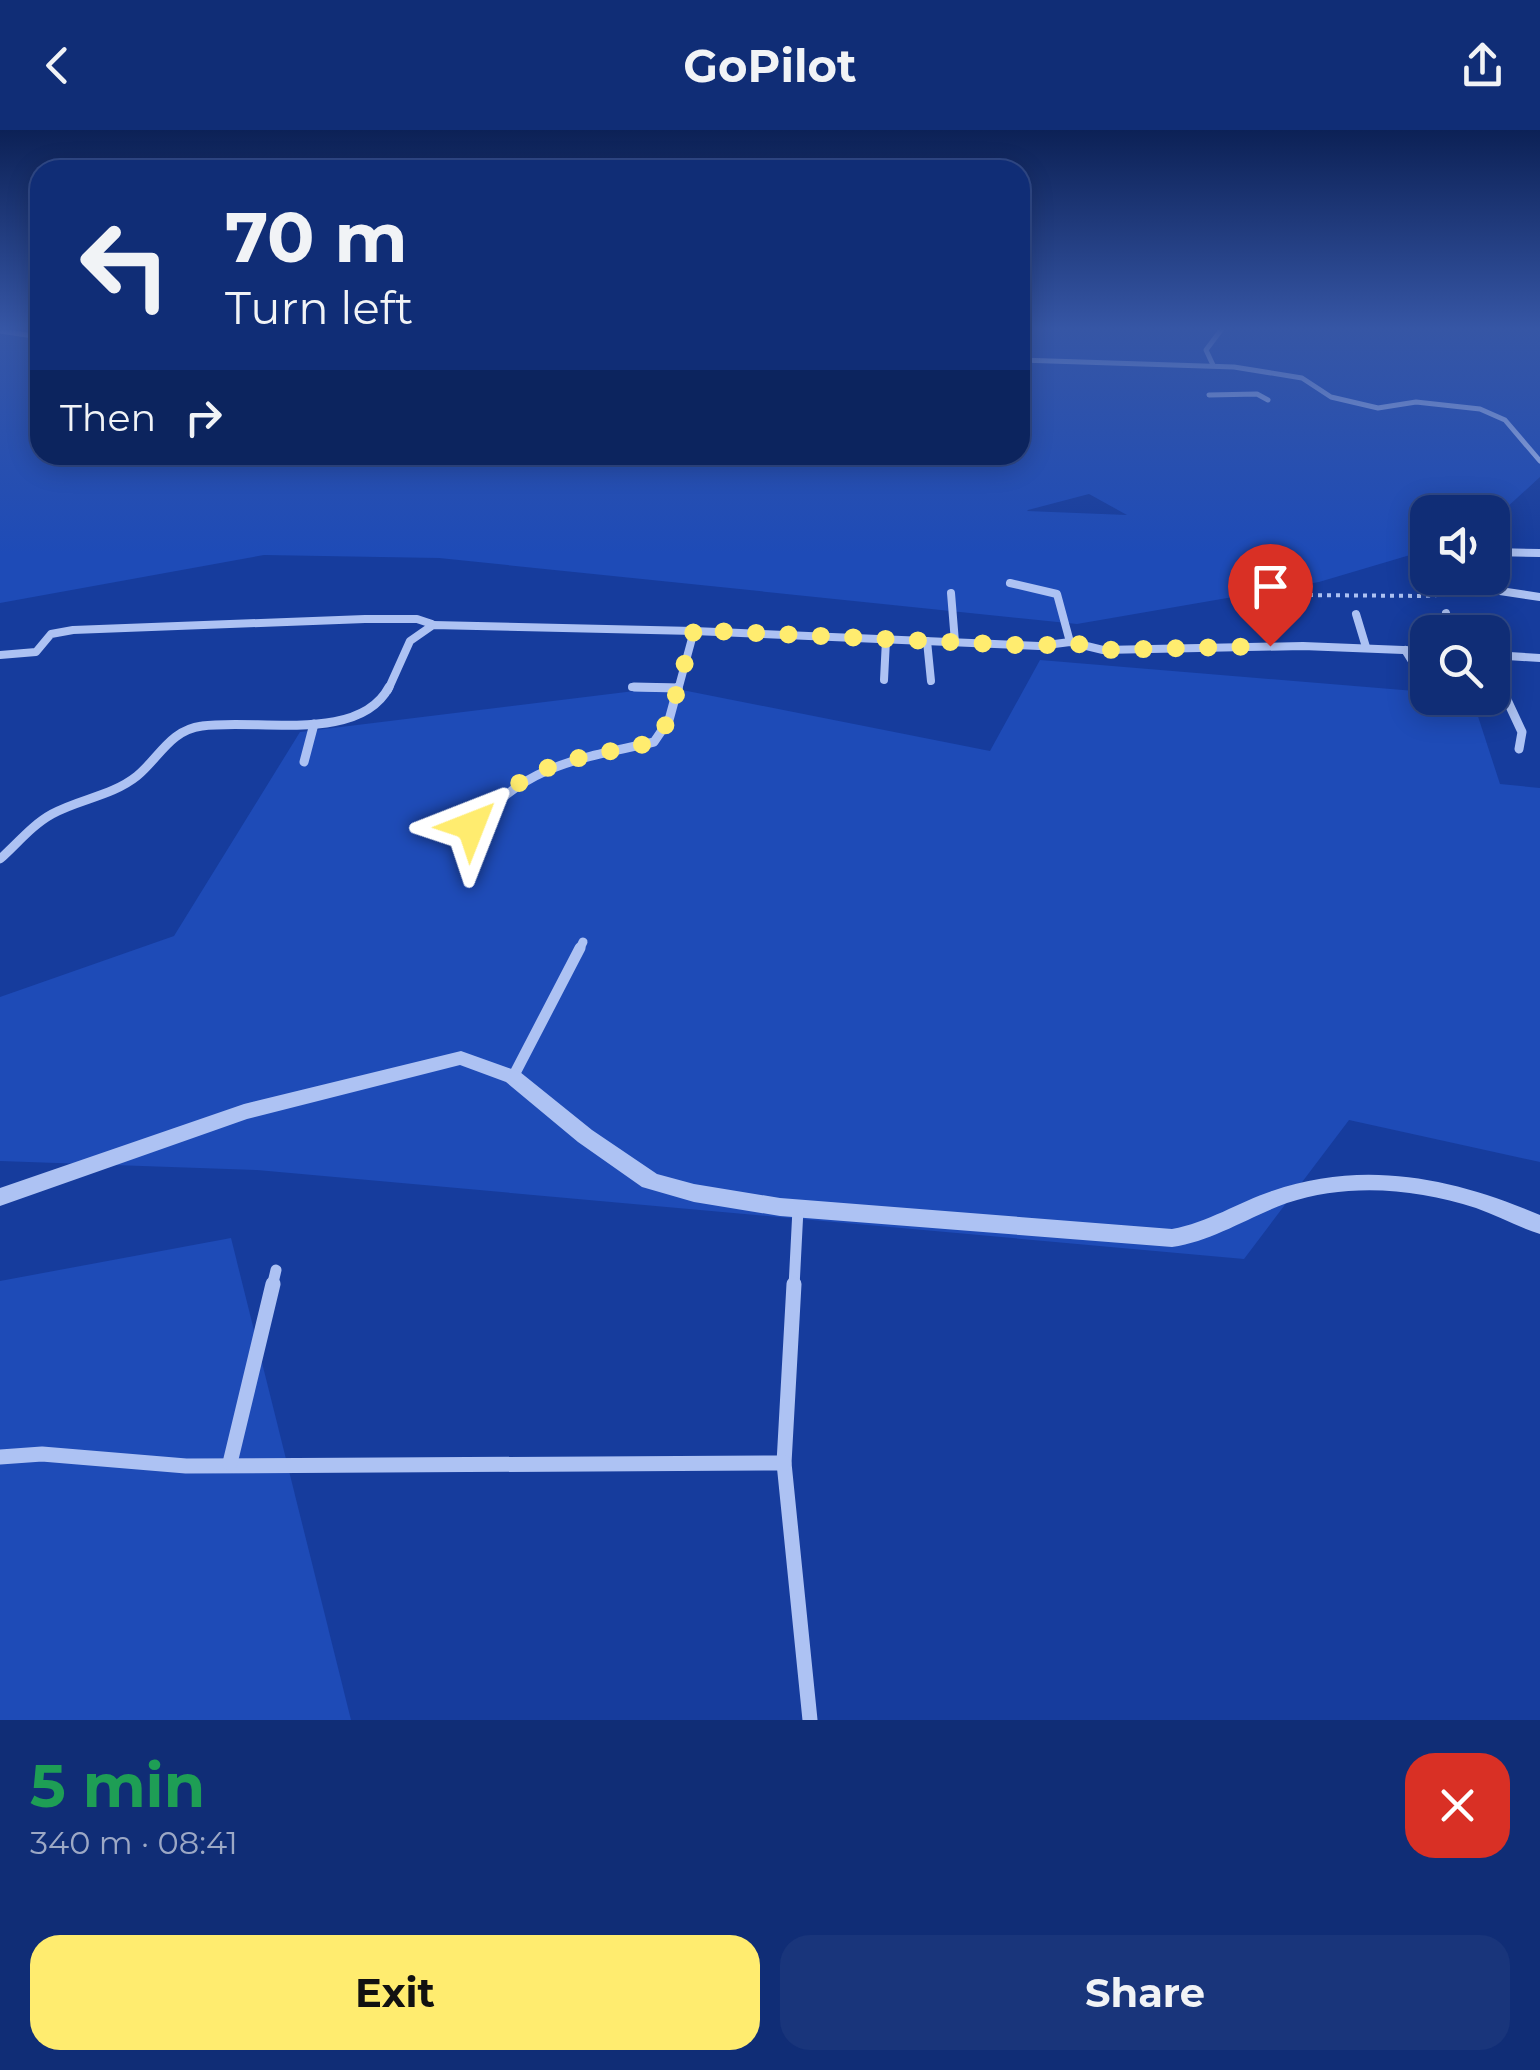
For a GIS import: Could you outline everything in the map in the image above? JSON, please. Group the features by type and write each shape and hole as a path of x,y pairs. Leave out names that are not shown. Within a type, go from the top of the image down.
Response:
{"street":[{"path":"1361,404 1378,408 1402,404"},
{"path":"1439,404 1480,408 1505,420 1540,461"},
{"path":"1510,552 1540,553"},
{"path":"1010,583 1057,594 1070,642"},
{"path":"950,592 955,642"},
{"path":"1510,592 1540,597"},
{"path":"1356,614 1366,647"},
{"path":"0,655 36,652 51,634 74,630 400,618 432,625 694,630 1039,646 1070,642 1103,650 1366,647 1410,650"},
{"path":"0,859 47,816 127,784 184,730 201,725 314,724 353,716 376,706 386,695 412,638 432,625"},
{"path":"471,826 500,794 562,759 654,742 669,720 694,630"},
{"path":"840,652 844,638"},
{"path":"884,680 886,640"},
{"path":"927,641 931,680"},
{"path":"1405,650 1410,658"},
{"path":"1510,656 1540,658"},
{"path":"632,688 678,688"},
{"path":"1510,706 1522,732 1519,749"},
{"path":"304,762 314,724"},
{"path":"513,1077 583,942"},
{"path":"0,1197 244,1112 448,1059 469,1060 513,1077 585,1136 650,1181 694,1194 798,1209 1172,1238 1301,1190 1394,1181 1419,1184 1540,1225"},
{"path":"798,1209 784,1462 810,1720"},
{"path":"230,1463 276,1270"},
{"path":"0,1457 42,1454 186,1466 784,1462"}],"path":[{"path":"1300,595 1439,595"}],"shaded area":[{"path":"0,404 30,404 30,465 1030,465 1030,404 1540,404 1540,477 1510,504 1510,495 1410,495 1410,555 1319,582 1077,624 439,558 264,555 0,603","holes":["1089,494 1127,515 1027,511"]},
{"path":"1040,660 1410,691 1410,715 1478,715 1500,784 1540,788 1540,1162 1349,1120 1244,1259 257,1170 0,1161 0,997 174,936 300,732 667,687 990,751"},
{"path":"231,1238 351,1720 0,1720 0,1281"}],"route":[{"path":"471,826 500,794 562,759 654,742 676,702 694,630 1039,646 1070,642 1103,650 1270,646"}]}
